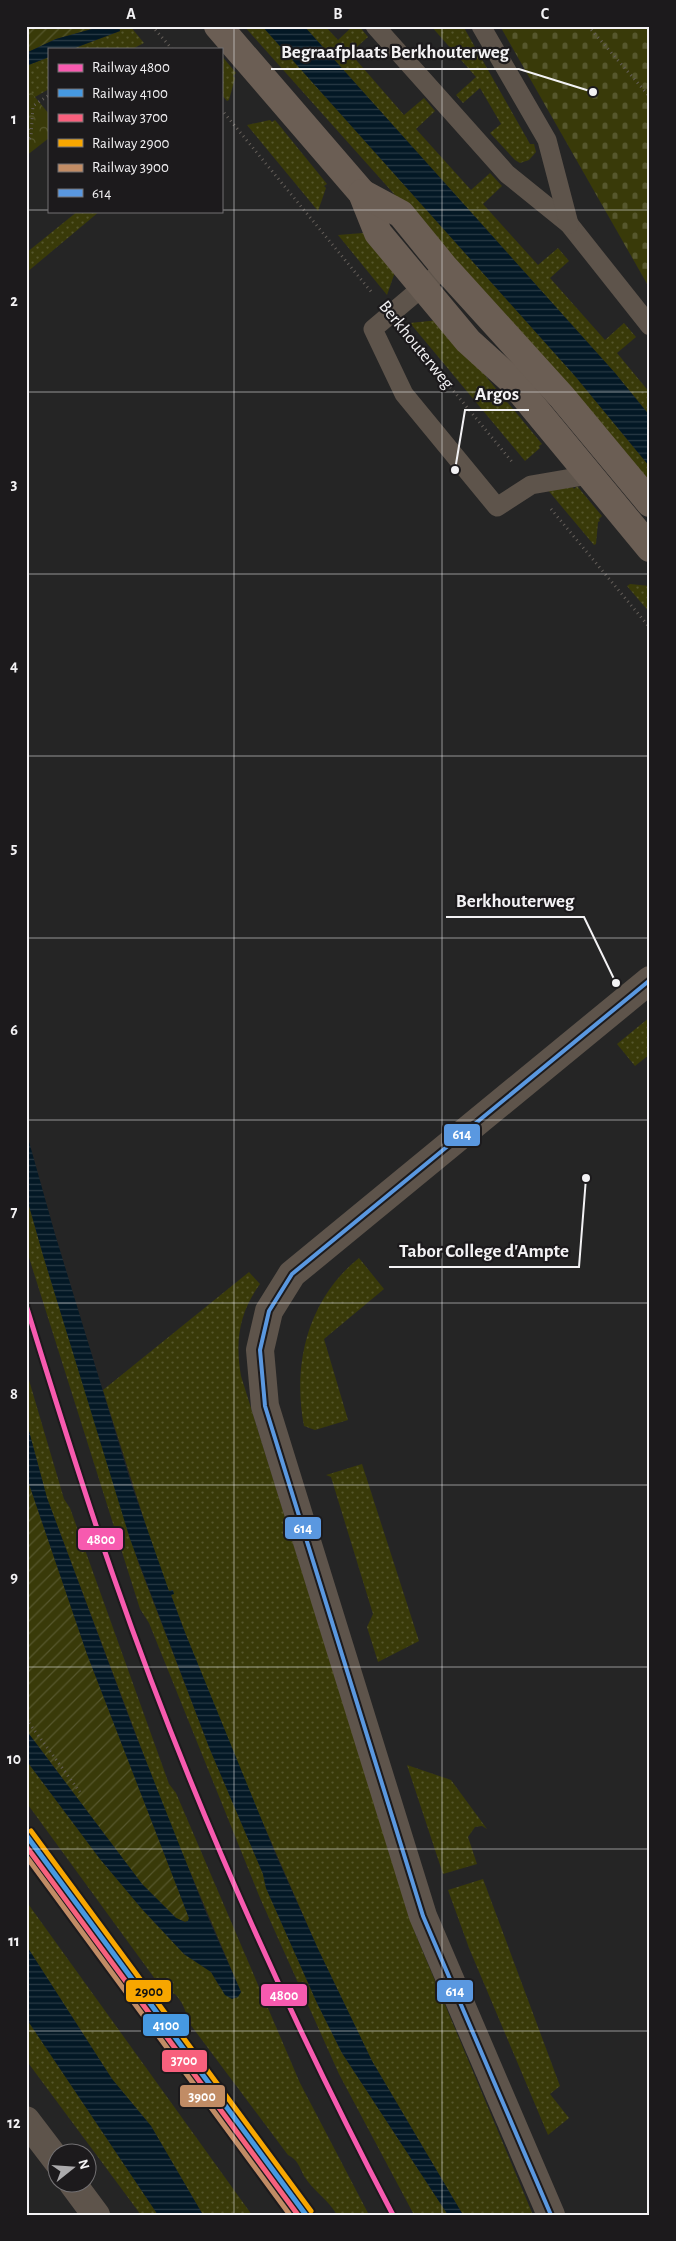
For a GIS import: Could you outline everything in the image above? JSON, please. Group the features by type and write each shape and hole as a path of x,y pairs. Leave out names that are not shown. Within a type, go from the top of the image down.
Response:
{"main road":[{"path":"218,26 362,193 378,233 468,341 511,380 650,548"},
{"path":"362,193 401,214 445,268 562,397 650,503"}],"street":[{"path":"551,2215 423,1916 265,1406 260,1350 269,1311 292,1274 650,980"},
{"path":"26,2120 48,2149"},
{"path":"80,2194 96,2215"}],"lane":[{"path":"375,26 507,174 569,224 650,326"},
{"path":"481,26 547,140 569,224"},
{"path":"445,268 373,329 404,394 496,507 531,485 589,475"}],"path":[{"path":"152,26 171,48"},
{"path":"588,26 650,97"},
{"path":"26,142 31,132 33,106 48,96"},
{"name":"Berkhouterweg","path":"222,110 650,628"},
{"path":"26,125 31,132"},
{"path":"26,1719 80,1792"}],"green space":[{"path":"26,26 103,26 56,39 26,53"},
{"path":"119,26 130,26 144,43 134,48 75,48 120,31"},
{"path":"244,26 262,26 575,376 650,467 650,488 570,391"},
{"path":"304,26 325,26 338,40 353,26 359,26 368,37 350,53 404,115 424,98 435,111 416,129 471,190 490,173 502,186 483,204 538,265 558,248 569,261 550,278 605,340 624,323 636,337 617,353 650,393 650,416 615,373"},
{"path":"431,26 463,26 530,144 534,144 536,152 529,160 520,163 515,160 490,133 501,124 480,88 463,103 456,95 476,77"},
{"path":"500,26 650,26 650,289"},
{"path":"222,56 236,73 233,76 235,78 229,100 227,101 222,95"},
{"path":"48,57 48,90 35,97 26,115 26,66"},
{"path":"26,86 48,113 48,139 26,156"},
{"path":"270,120 272,122 275,120 327,184 324,186 326,188 318,211 247,125"},
{"path":"77,212 99,212 26,273 26,253"},
{"path":"363,233 395,272 387,295 338,235"},
{"path":"439,320 542,444 525,461 410,323"},
{"path":"572,486 574,489 577,486 602,516 598,522 596,544 594,545 547,489 550,487 571,488"},
{"path":"630,584 650,586 650,613 627,586"},
{"path":"650,1017 650,1054 635,1066 617,1044"},
{"path":"26,1195 138,1562 209,1747 263,1874 266,1888 317,2003 342,2053 448,2215 415,2215 413,2213 339,2074 260,1898 149,1623 140,1609 26,1248"},
{"path":"359,1258 384,1289 324,1339 348,1420 315,1430 304,1426 301,1403 300,1379 308,1334 316,1313 327,1293 342,1274"},
{"path":"249,1272 260,1284 247,1306 240,1328 238,1351 241,1376 415,1933 533,2215 463,2215 372,2061 318,1949 242,1775 184,1630 171,1595 172,1591 169,1592 154,1551 103,1390"},
{"path":"26,1370 64,1499 70,1508 169,1784 176,1793 300,2083 369,2215 337,2215 312,2186 296,2161 288,2155 187,2020 185,2009 180,2000 175,1994 166,1994 26,1802 26,1760 100,1859 142,1909 184,1954 211,1972 219,1986 241,1992 169,1822 47,1498 26,1420"},
{"path":"362,1464 419,1641 378,1662 367,1627 373,1614 331,1477 326,1475"},
{"path":"26,1475 87,1654 189,1918 188,1921 185,1922 176,1918 142,1884 26,1730"},
{"path":"407,1765 451,1780 487,1829 482,1826 475,1827 468,1837 477,1864 443,1874"},
{"path":"483,1879 560,2086 550,2094 569,2118 548,2135 469,1948 448,1890"},
{"path":"26,1901 252,2215 203,2215 151,2126 112,2079 26,1945"},
{"path":"26,2018 158,2215 141,2215 98,2157 98,2144 88,2144 26,2060"}],"water":[{"path":"103,26 119,26 120,31 75,48 48,48 48,57 26,66 26,53 56,39"},
{"path":"262,26 304,26 615,373 650,416 650,467 575,376"},
{"path":"26,1131 55,1234 131,1483 169,1591 173,1590 174,1594 171,1595 184,1630 276,1855 318,1949 372,2061 463,2215 448,2215 342,2053 317,2003 266,1888 263,1874 209,1747 130,1539 43,1255 26,1195"},
{"path":"26,1420 47,1498 133,1728 207,1915 241,1992 238,1997 232,1999 225,1995 211,1972 184,1954 142,1909 100,1859 26,1760 26,1730 142,1884 176,1918 185,1922 188,1921 189,1918 87,1654 26,1475"},
{"path":"26,1945 112,2079 151,2126 203,2215 158,2215 26,2018"}],"rail line":[{"name":"4800","path":"26,1305 102,1544 174,1741 277,1981 393,2215"},
{"name":"2900","path":"31,1831 311,2211"},
{"name":"4100","path":"26,1835 306,2215"},
{"name":"3700","path":"26,1846 298,2215"},
{"name":"3900","path":"26,1856 290,2215"}],"transit line":[{"name":"614","path":"551,2215 423,1916 265,1406 260,1350 269,1311 292,1274 650,980"}],"place":[{"name":"Begraafplaats Berkhouterweg","path":"593,92"},
{"name":"Argos","path":"455,470"},
{"name":"Berkhouterweg","path":"616,983"},
{"name":"Tabor College d'Ampte","path":"586,1178"}]}
